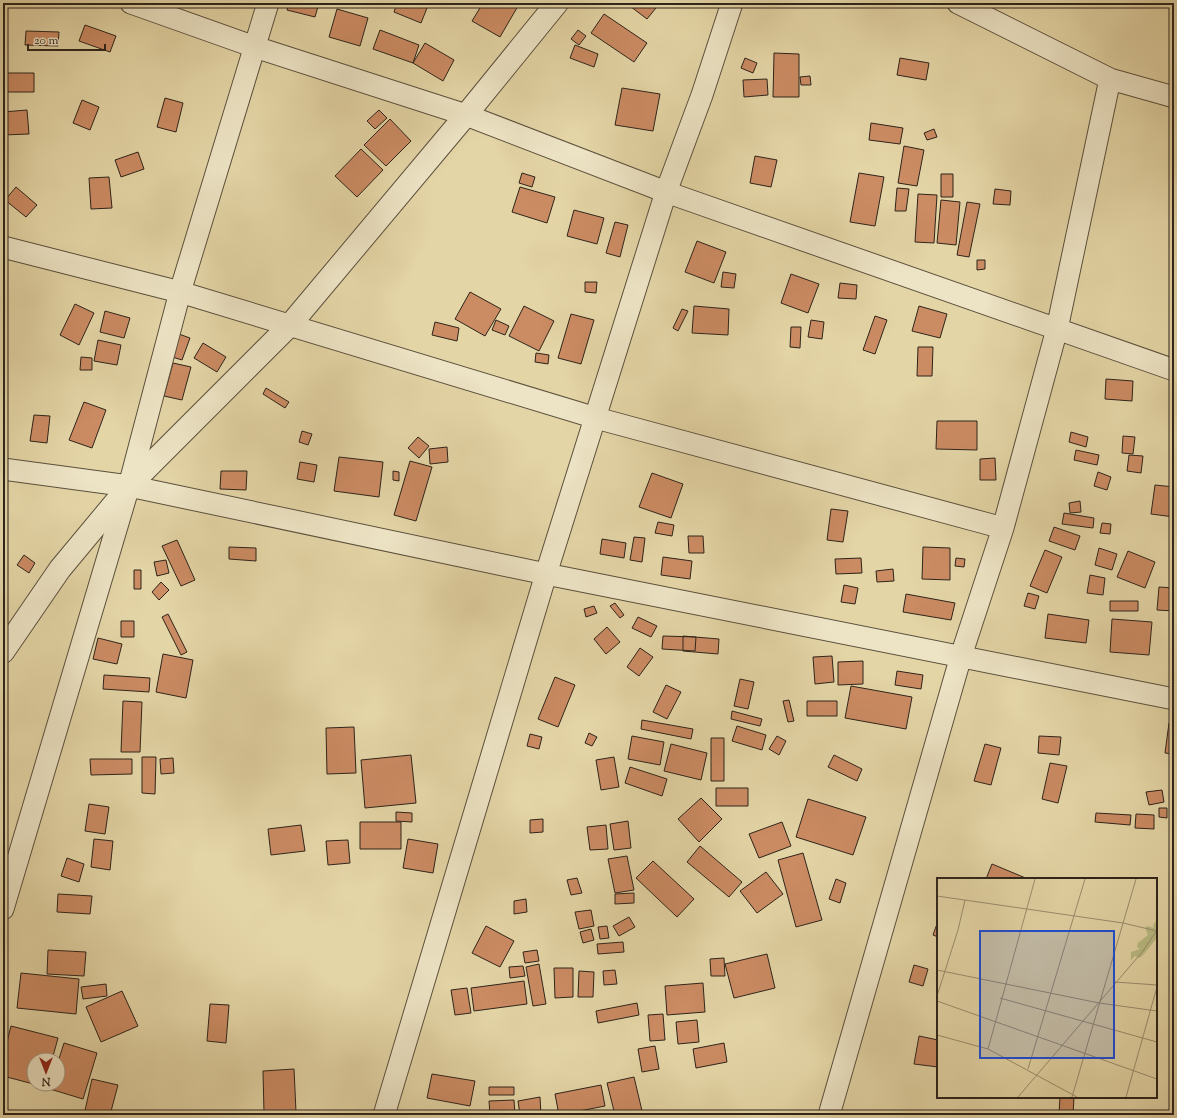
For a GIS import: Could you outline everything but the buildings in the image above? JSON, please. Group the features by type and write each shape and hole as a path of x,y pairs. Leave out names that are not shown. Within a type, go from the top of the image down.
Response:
{"street":[{"path":"130,3 255,47 466,115 666,192 1174,370"},
{"path":"3,909 129,486 180,292 268,3"},
{"path":"3,652 60,569 129,486 290,325 466,115 557,3"},
{"path":"384,1115 546,574 666,192 702,95 732,3"},
{"path":"958,3 1110,79 1174,97"},
{"path":"829,1115 961,656 1003,528 1057,329 1110,79"},
{"path":"3,247 180,292 596,418 1003,528"},
{"path":"3,469 129,486 546,574 1174,699"}]}
